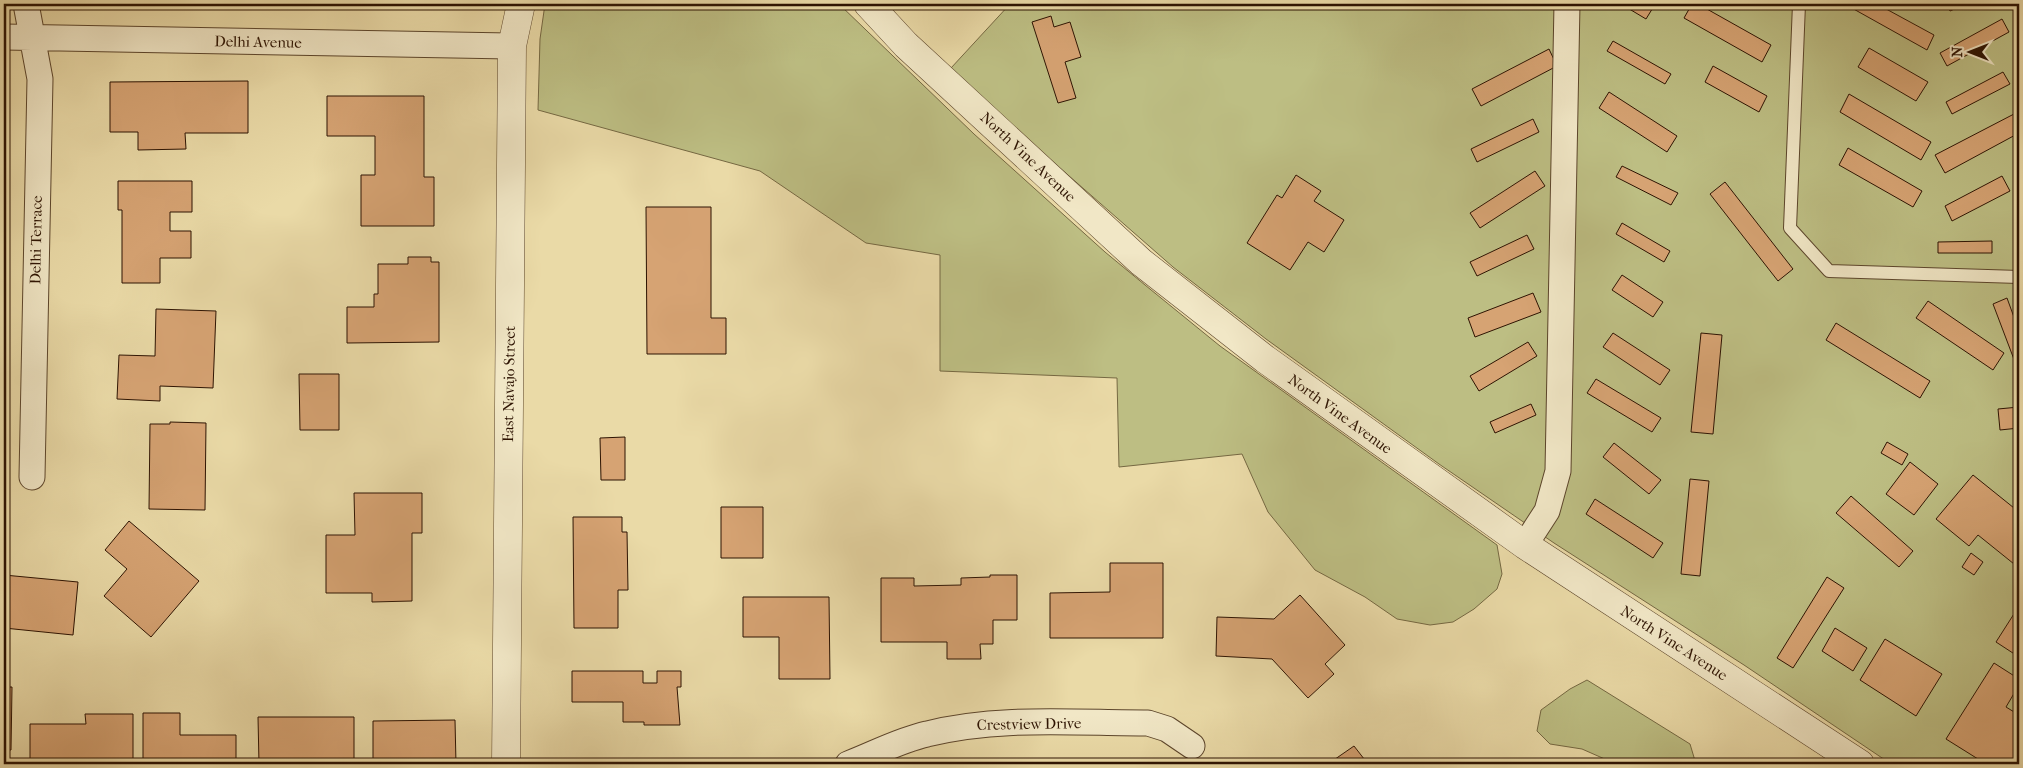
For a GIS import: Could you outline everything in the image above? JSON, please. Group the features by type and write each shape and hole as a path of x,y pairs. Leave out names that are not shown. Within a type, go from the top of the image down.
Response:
{"street":[{"name":"Delhi Terrace","path":"26,4 40,80 32,477"},
{"name":"East Navajo Street","path":"506,764 512,46 522,4"},
{"name":"North Vine Avenue","path":"868,4 906,45 1141,262 1265,359 1525,546 1860,764"},
{"path":"1525,546 1547,511 1558,471 1567,4"},
{"name":"Delhi Avenue","path":"4,37 512,46"},
{"name":"Crestview Drive","path":"848,764 925,734 973,725 1014,723 1148,723 1167,729 1195,750"}],"lane":[{"path":"1799,4 1790,228 1829,271 2019,277"}],"green space":[{"path":"545,4 839,4 974,134 1105,252 1145,285 1220,346 1497,545 1502,574 1497,589 1474,609 1453,622 1430,625 1397,619 1365,597 1315,570 1268,512 1242,454 1119,467 1117,378 940,371 940,255 866,243 760,171 538,110 540,39"},
{"path":"1010,4 2019,4 2019,764 1891,764 1744,665 1554,543 1439,464 1266,339 1173,267 1036,147 951,68"},
{"path":"1587,680 1690,744 1696,764 1616,764 1582,749 1550,744 1537,731 1541,710 1570,689"}],"building":[{"path":"1621,4 1650,4 1654,6 1646,19"},
{"path":"1692,4 1698,4 1771,45 1762,62 1684,18"},
{"path":"1852,4 1877,4 1934,35 1927,50 1850,7"},
{"path":"1946,4 1966,4 1950,11"},
{"path":"1051,16 1054,27 1070,22 1081,57 1065,62 1076,98 1058,103 1032,22"},
{"path":"2002,19 2009,32 1947,66 1940,53"},
{"path":"1613,41 1671,74 1665,84 1607,51"},
{"path":"1869,48 1928,82 1916,101 1858,67"},
{"path":"1549,49 1557,66 1481,106 1472,89"},
{"path":"1713,66 1767,96 1759,112 1705,82"},
{"path":"2003,72 2010,84 1952,114 1946,102"},
{"path":"248,81 248,133 185,133 186,149 138,150 138,132 110,132 110,82"},
{"path":"1609,92 1677,136 1667,152 1599,108"},
{"path":"1849,94 1931,142 1921,160 1840,112"},
{"path":"327,96 424,96 424,177 434,177 434,226 361,226 361,175 375,175 375,136 327,136"},
{"path":"2014,114 2019,123 2019,133 1945,173 1935,155"},
{"path":"1533,119 1539,132 1477,162 1471,149"},
{"path":"1848,148 1922,191 1913,207 1839,165"},
{"path":"1622,166 1678,193 1671,205 1616,177"},
{"path":"1535,171 1545,186 1480,228 1470,213"},
{"path":"1296,175 1321,191 1314,201 1344,220 1324,252 1308,242 1290,270 1247,243 1277,195 1282,198"},
{"path":"2002,176 2010,191 1952,221 1945,206"},
{"path":"118,181 192,181 192,212 170,212 170,231 191,231 191,258 160,258 160,283 122,283 122,210 118,210"},
{"path":"1725,182 1793,269 1778,281 1710,194"},
{"path":"646,207 711,207 711,318 726,318 726,354 647,354"},
{"path":"1622,223 1670,251 1664,262 1616,234"},
{"path":"1527,235 1534,249 1477,276 1470,262"},
{"path":"1992,241 1992,253 1938,253 1938,242"},
{"path":"408,257 431,257 431,262 439,262 439,342 347,343 347,307 374,307 374,294 378,294 378,264 408,264"},
{"path":"1622,275 1663,302 1653,317 1612,290"},
{"path":"1533,293 1541,312 1475,337 1468,318"},
{"path":"2007,298 2019,331 2018,370 1993,304"},
{"path":"1928,301 2004,353 1993,370 1916,318"},
{"path":"156,309 216,311 213,388 160,386 160,401 117,399 119,355 155,356"},
{"path":"1836,323 1930,381 1920,398 1826,340"},
{"path":"1613,333 1670,370 1660,385 1603,347"},
{"path":"1701,333 1722,335 1713,434 1691,432"},
{"path":"1528,342 1537,356 1479,391 1470,376"},
{"path":"299,374 339,374 339,430 300,430"},
{"path":"1596,379 1661,418 1652,432 1587,393"},
{"path":"1531,404 1536,415 1495,433 1490,422"},
{"path":"2019,407 2019,428 2000,430 1998,409"},
{"path":"170,422 206,423 205,510 149,509 150,424 170,424"},
{"path":"625,437 625,480 601,480 600,438"},
{"path":"1887,442 1908,454 1902,465 1881,453"},
{"path":"1614,443 1661,480 1649,494 1603,457"},
{"path":"1910,462 1938,484 1914,515 1886,494"},
{"path":"1973,475 2019,512 2019,568 1978,535 1969,546 1936,519"},
{"path":"1690,479 1709,481 1700,576 1681,574"},
{"path":"354,493 422,493 422,533 412,533 412,601 372,602 372,593 326,593 326,535 355,535"},
{"path":"1851,496 1913,551 1899,567 1836,513"},
{"path":"1595,499 1663,543 1653,558 1586,514"},
{"path":"721,507 763,507 763,558 721,558"},
{"path":"573,517 622,517 622,532 627,532 628,590 618,590 618,628 574,628"},
{"path":"129,521 199,581 151,637 104,596 127,569 105,550"},
{"path":"1971,553 1983,562 1974,575 1962,567"},
{"path":"1110,563 1163,563 1163,638 1050,638 1050,593 1110,592"},
{"path":"4,575 78,582 73,635 4,628"},
{"path":"990,575 1017,575 1017,620 993,620 993,644 980,644 981,659 947,659 947,642 881,642 881,578 914,578 914,586 961,585 961,578 990,577"},
{"path":"1827,577 1844,588 1793,668 1777,658"},
{"path":"1300,595 1345,645 1325,664 1334,674 1308,698 1272,659 1216,656 1217,617 1274,619"},
{"path":"743,597 829,597 830,679 779,679 779,637 743,637"},
{"path":"2019,606 2019,657 1996,642"},
{"path":"1835,628 1867,648 1853,671 1822,651"},
{"path":"1885,639 1942,674 1916,716 1860,680"},
{"path":"1994,663 2019,679 2019,685 2006,707 2019,715 2019,764 1986,764 1946,739"},
{"path":"572,671 643,671 643,683 657,683 657,671 681,671 681,687 677,687 680,725 644,725 644,722 623,722 623,702 572,702"},
{"path":"4,687 12,687 11,750 4,750"},
{"path":"143,713 180,713 180,735 236,735 236,764 143,764"},
{"path":"85,714 133,714 133,764 30,764 30,724 86,724"},
{"path":"258,717 354,717 354,764 259,764"},
{"path":"455,720 456,764 373,764 373,721"},
{"path":"1354,746 1368,764 1328,764"}]}
